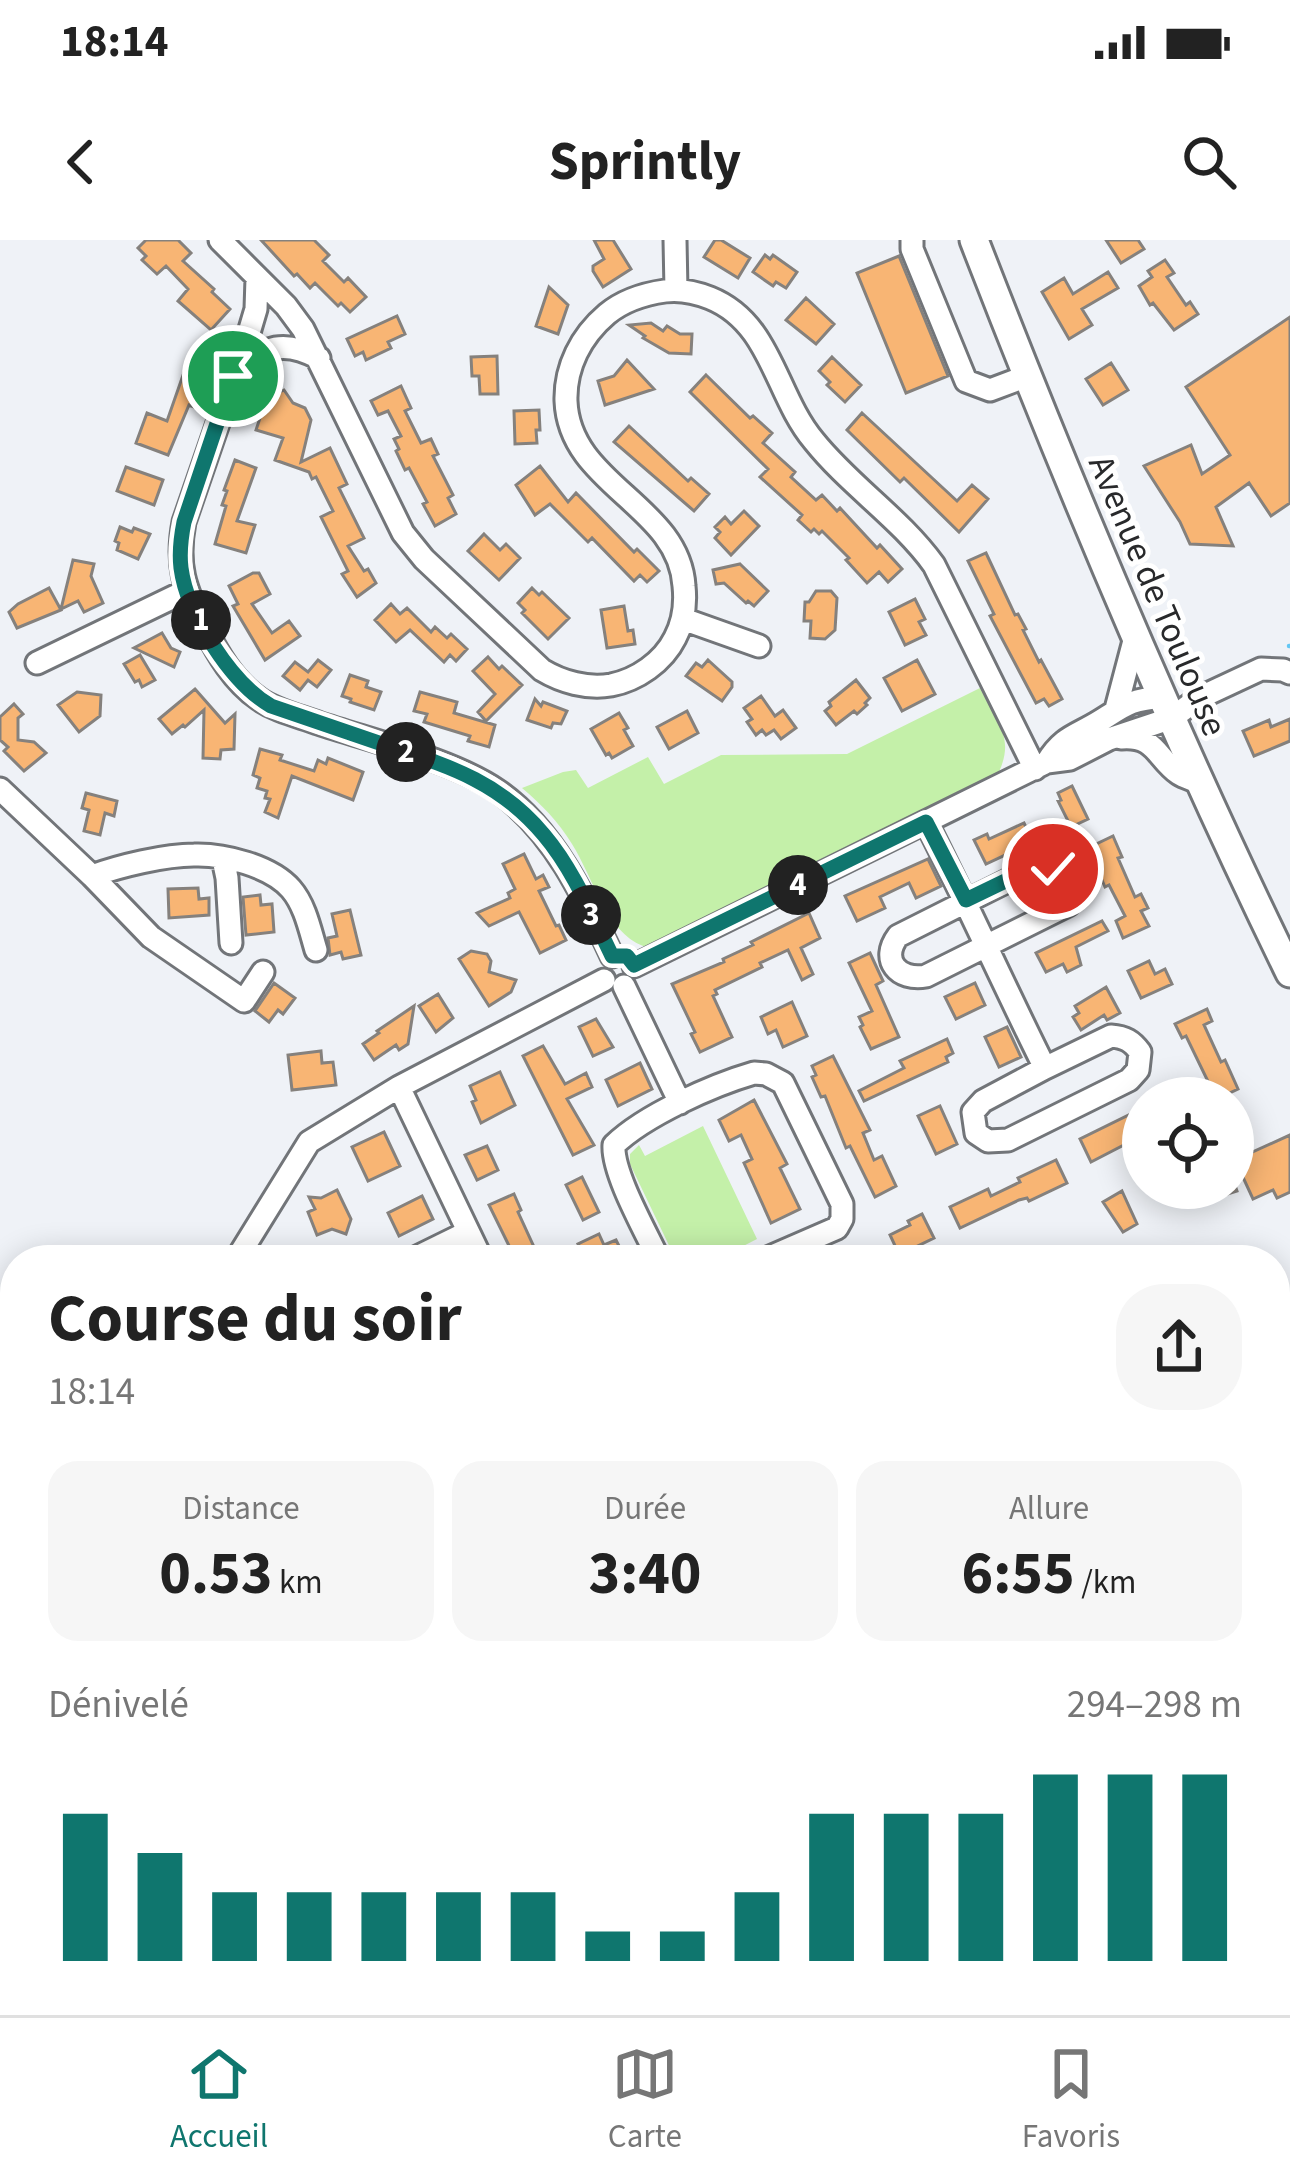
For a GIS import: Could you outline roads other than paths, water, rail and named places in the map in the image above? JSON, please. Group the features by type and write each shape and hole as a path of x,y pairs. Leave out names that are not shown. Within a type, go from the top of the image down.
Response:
{"main road":[{"name":"Avenue de Toulouse","path":"974,240 1198,782 1290,973"}],"street":[{"path":"220,240 303,329 403,533 424,559 542,670 557,680 577,684 613,685 651,668 667,653 686,603 677,552 588,462 570,426 566,401 573,359 599,321 633,298 676,290 716,300 757,334 811,438 919,544 934,565 1041,765"},
{"path":"675,240 676,290"},
{"path":"912,240 966,381 990,390 1027,376"},
{"path":"257,278 256,309 184,522 180,544 186,591 224,664 258,699 467,773 521,810 563,862 612,956 603,964 621,977 680,1102"},
{"path":"233,376 267,349 291,347 319,358"},
{"path":"37,664 186,591"},
{"path":"683,619 759,646"},
{"path":"1116,709 1136,637"},
{"path":"245,1245 309,1142 399,1087 1041,765 1070,759 1168,708 1261,669 1290,673"},
{"path":"1041,765 1058,744 1116,709 1138,700 1168,708"},
{"path":"1109,739 1134,737 1151,744 1178,773 1198,782"},
{"path":"0,789 151,937 244,1001 263,972"},
{"path":"926,822 1045,1068"},
{"path":"92,876 195,855 249,865 277,877 292,890 316,950"},
{"path":"223,859 231,943"},
{"path":"1030,869 1053,869 1068,882 1068,904 984,945 926,976 904,976 891,961 898,936 1030,869"},
{"path":"1111,1036 1123,1037 1140,1052 1138,1070 1129,1080 1008,1140 988,1141 976,1133 973,1112 983,1101 1045,1068 1111,1036"},
{"path":"652,1245 620,1175 614,1145 680,1102 754,1072 783,1083 842,1204 837,1228 798,1245"},
{"path":"399,1087 474,1245"},
{"path":"442,1245 468,1232"}]}
